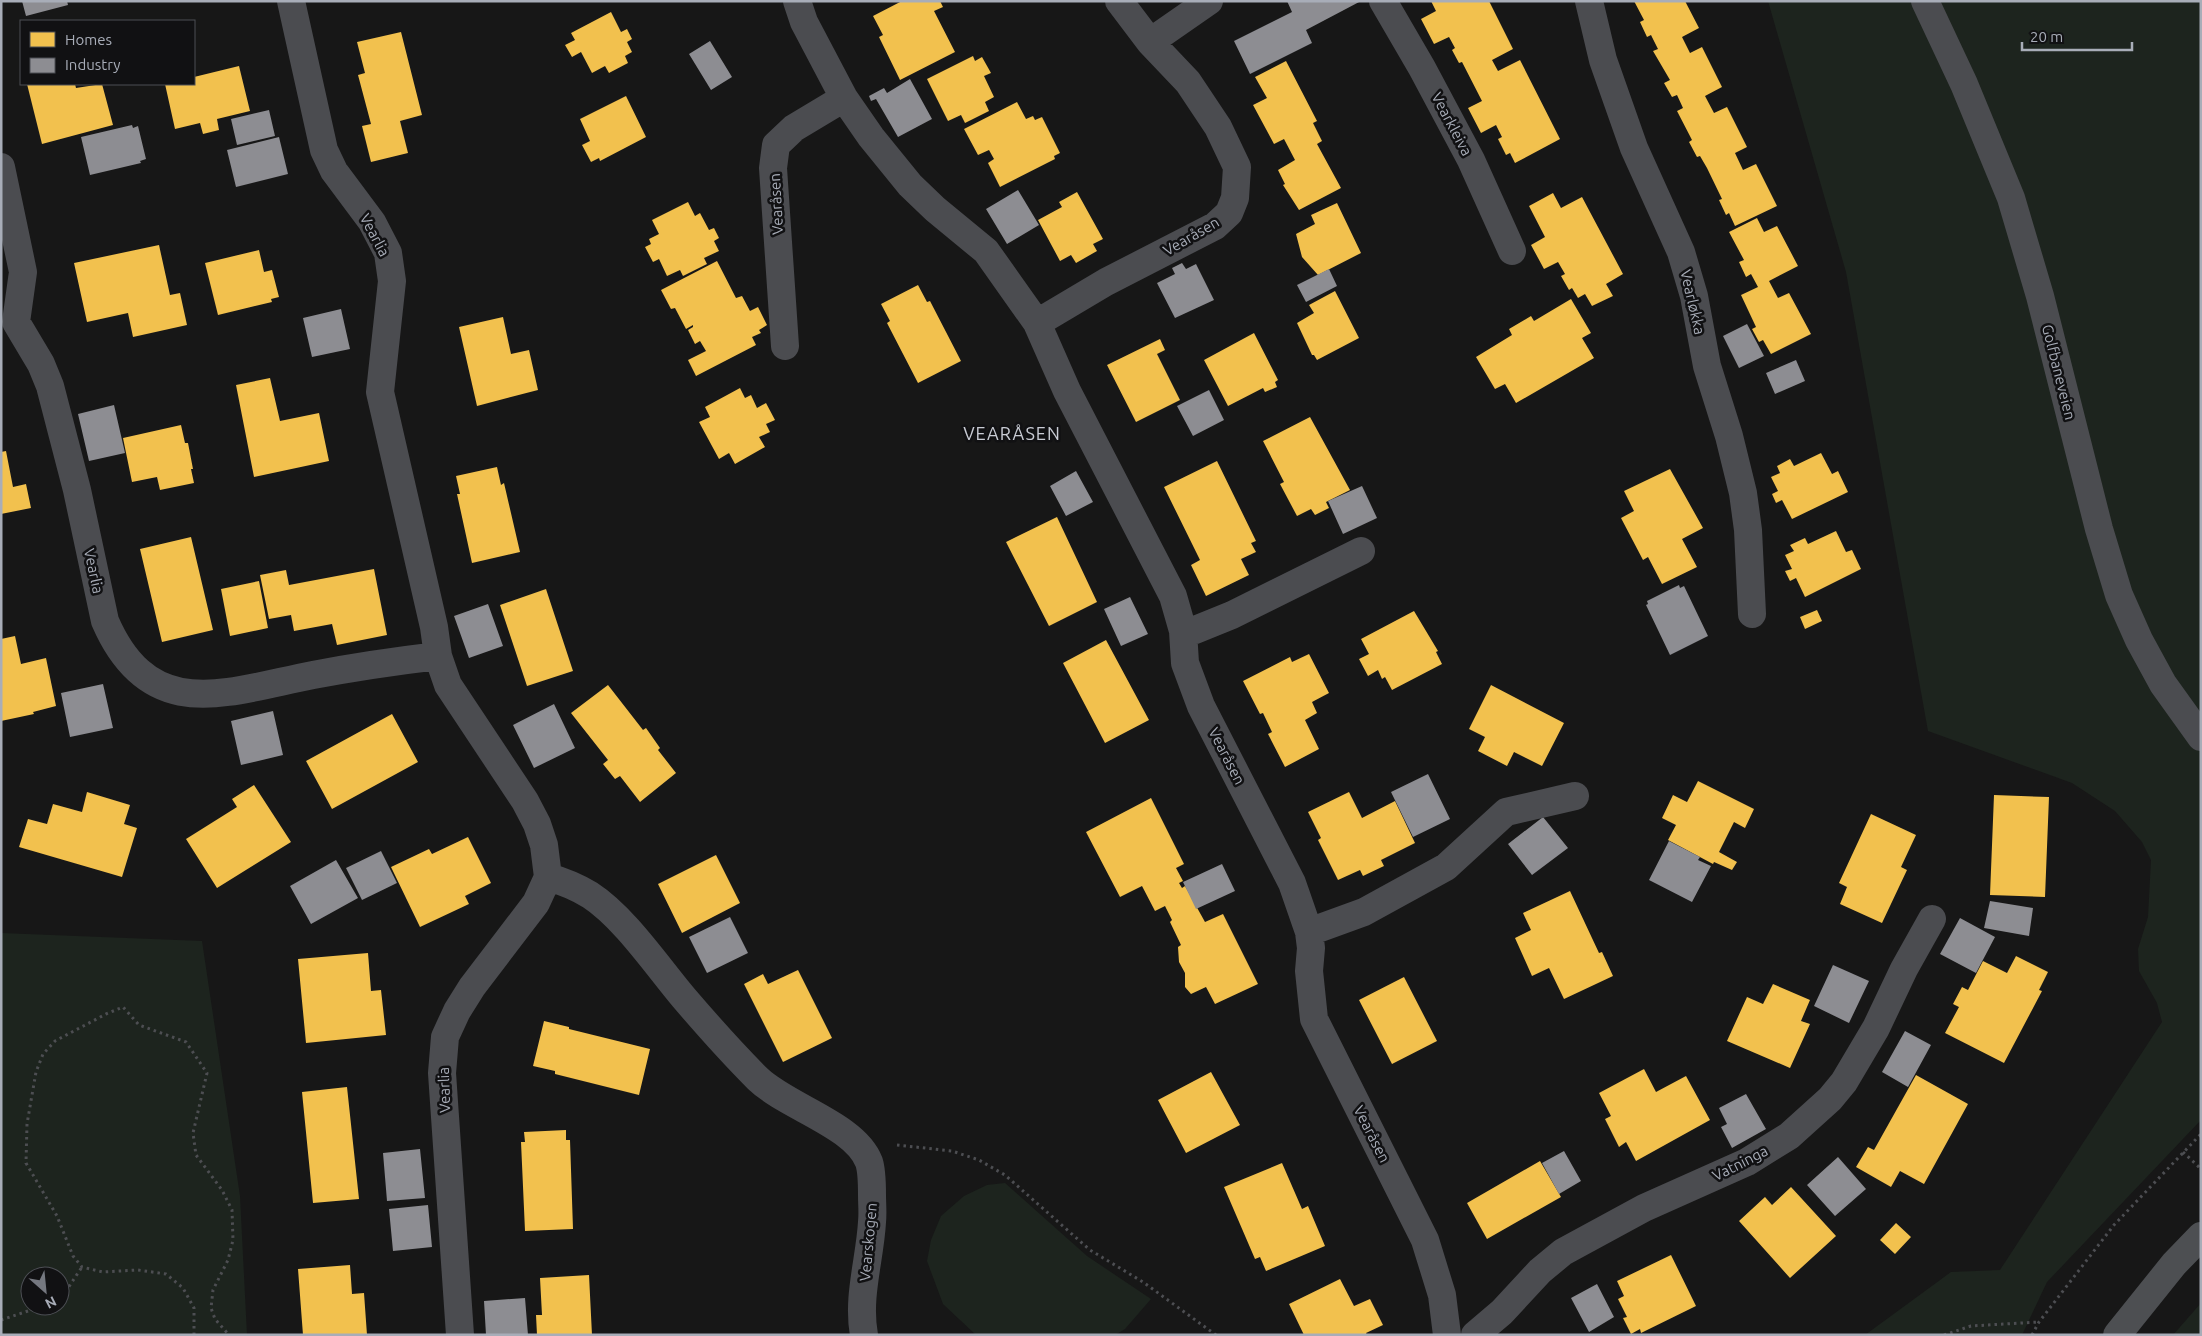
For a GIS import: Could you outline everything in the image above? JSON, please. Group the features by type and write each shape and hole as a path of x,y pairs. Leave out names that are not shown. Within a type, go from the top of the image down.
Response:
{"main road":[{"path":"2117,1335 2174,1264 2201,1236"}],"street":[{"name":"Vearlia","path":"291,1 324,150 334,171 372,222 388,253 392,281 380,392 434,626 438,656 448,685 525,801 537,824 544,845 548,877 536,903 472,987 457,1010 445,1037 442,1073 460,1335"},
{"name":"Vearåsen","path":"797,1 804,22 844,98 871,137 910,185 935,209 986,251 1037,323 1067,391 1173,596 1183,631 1185,663 1201,706 1292,883 1309,932 1311,948 1309,971 1314,1019 1425,1240 1442,1295 1447,1335"},
{"name":"Vearåsen","path":"1037,323 1106,282 1215,226 1228,213 1235,198 1237,167 1218,127 1188,82 1150,42 1120,1"},
{"path":"1150,42 1209,1"},
{"name":"Vearkleiva","path":"1382,1 1422,68 1471,160 1512,251"},
{"name":"Vearløkka","path":"1589,1 1603,60 1634,148 1681,252 1694,296 1707,366 1729,436 1743,493 1748,530 1752,614"},
{"name":"Golfbaneveien","path":"1925,1 1964,84 2011,198 2040,296 2099,529 2119,595 2139,640 2163,684 2201,737"},
{"name":"Vearåsen","path":"784,346 773,168 776,145 794,128 844,98"},
{"name":"Vearlia","path":"1,167 23,272 16,322 41,364 50,386 77,490 105,621 113,640 126,659 148,680 180,693 214,695 360,666 438,656"},
{"path":"1183,631 1195,630 1232,615 1361,551"},
{"path":"1309,932 1364,912 1446,867 1506,812 1575,796"},
{"path":"548,877 562,881 590,895 617,918 720,1041 762,1083 791,1103 849,1136 863,1151"},
{"name":"Vatninga","path":"1475,1335 1502,1312 1540,1271 1563,1252 1644,1208 1747,1162 1789,1136 1823,1106 1844,1082 1876,1028 1904,969 1932,920"},
{"name":"Vearskogen","path":"863,1151 869,1162 872,1196 872,1223 864,1281 864,1335"}],"path":[{"path":"194,1335 194,1308 184,1288 166,1274 138,1270 103,1272 82,1267 72,1256 57,1216 26,1163 27,1124 36,1072 43,1054 55,1042 106,1014 123,1007 139,1025 186,1042 207,1073 193,1133 196,1154 222,1190 232,1210 234,1240 228,1260 213,1290 211,1308 215,1319 229,1335"},
{"path":"2032,1335 2039,1322 2114,1225 2201,1134"},
{"path":"863,1151 889,1144 952,1151 979,1160 1005,1175 1090,1250 1143,1282 1216,1335"},
{"path":"2183,1152 2201,1169"},
{"path":"70,1285 82,1267"},
{"path":"1,1320 20,1314"},
{"path":"1944,1335 1971,1326 2039,1322"}],"shaded area":[{"path":"1768,1 2201,1 2201,1120 2047,1282 2022,1335 1865,1335 1951,1272 2000,1270 2162,1022 2157,1003 2139,971 2138,949 2148,917 2151,860 2142,842 2115,811 2072,783 1928,731 1846,272"},
{"path":"1,933 202,941 240,1196 247,1335 1,1335"},
{"path":"1005,1183 1087,1256 1151,1299 1125,1329 1115,1335 976,1335 943,1304 927,1261 931,1240 941,1216 964,1196 987,1185"},
{"path":"2201,1303 2201,1335 2173,1335"}],"building: Homes":[{"path":"902,1 940,1 943,7 934,11 955,52 900,80 879,37 883,35 873,16"},
{"path":"1431,1 1489,1 1513,49 1492,60 1498,71 1520,60 1560,139 1515,163 1510,153 1506,155 1498,139 1502,137 1496,125 1481,133 1468,108 1482,101 1462,62 1459,63 1452,50 1455,48 1449,37 1434,44 1421,19 1436,11"},
{"path":"1634,1 1685,1 1699,28 1682,37 1690,53 1702,47 1722,87 1705,96 1714,113 1727,107 1747,147 1735,153 1743,170 1756,164 1777,206 1735,226 1729,213 1726,215 1719,200 1722,199 1707,168 1700,156 1697,157 1689,142 1692,140 1677,111 1683,108 1677,95 1672,97 1664,83 1670,80 1653,51 1658,49 1651,35 1647,37 1640,22 1644,20"},
{"path":"611,12 621,32 627,29 632,39 627,42 632,52 625,56 628,63 609,73 605,66 592,73 581,52 572,57 565,45 575,40 571,33"},
{"path":"401,32 422,115 400,121 408,153 371,162 362,126 371,124 358,75 365,73 357,42"},
{"path":"973,56 975,61 982,57 991,73 984,76 994,97 985,102 989,111 965,123 961,115 948,121 927,79"},
{"path":"1286,61 1317,121 1313,123 1322,141 1317,144 1341,188 1299,210 1283,185 1285,184 1278,170 1295,160 1284,139 1274,144 1253,105 1267,98 1255,77"},
{"path":"239,66 250,111 217,119 219,130 203,134 200,123 175,129 165,85 195,85 195,77"},
{"path":"27,85 75,85 76,88 102,85 113,125 42,144"},
{"path":"626,96 646,137 600,161 599,158 591,162 582,145 590,141 580,119"},
{"path":"1017,102 1026,119 1033,116 1035,120 1042,117 1060,153 1054,156 1055,159 1000,187 988,163 994,159 989,150 978,155 964,129"},
{"path":"1077,192 1103,239 1093,244 1097,251 1076,263 1071,255 1060,261 1038,220 1062,207 1059,202"},
{"path":"1553,193 1561,208 1582,197 1623,274 1606,284 1613,296 1592,306 1585,294 1578,298 1572,288 1569,290 1561,276 1565,274 1558,262 1544,269 1531,245 1545,237 1529,206"},
{"path":"688,202 695,216 700,213 709,230 714,228 719,238 714,241 719,251 704,258 707,264 683,276 680,270 667,276 659,259 653,262 645,247 651,244 649,239 659,234 652,220"},
{"path":"1337,203 1361,253 1318,275 1302,257 1296,234 1315,224 1311,215"},
{"path":"1757,218 1764,232 1777,226 1798,266 1769,281 1778,298 1789,293 1811,334 1771,354 1763,340 1759,342 1752,329 1756,327 1741,295 1758,287 1751,274 1746,277 1739,262 1744,260 1729,232"},
{"path":"159,245 170,295 180,293 187,325 133,337 128,313 87,322 74,263"},
{"path":"259,250 264,272 272,270 279,297 271,299 272,302 218,315 205,263"},
{"path":"717,261 736,298 742,296 750,311 758,307 767,325 759,330 761,333 752,337 756,345 696,376 688,360 706,351 700,341 695,344 688,330 693,325 686,329 675,308 671,309 661,290"},
{"path":"918,285 927,302 930,301 961,361 918,383 887,323 890,321 881,304"},
{"path":"1335,291 1359,338 1317,360 1312,355 1297,323 1314,313 1309,305"},
{"path":"1571,299 1591,333 1582,338 1594,358 1516,403 1505,384 1495,389 1476,357 1512,335 1509,329 1531,316 1534,321"},
{"path":"503,317 511,354 529,350 538,390 477,406 459,327"},
{"path":"1254,333 1278,380 1275,382 1277,387 1265,392 1263,388 1228,406 1204,360"},
{"path":"1160,339 1165,350 1157,354 1180,400 1136,422 1107,365"},
{"path":"270,378 280,421 319,413 329,461 254,477 236,385"},
{"path":"740,388 745,398 751,395 757,408 766,403 775,420 766,424 770,432 759,437 765,447 735,464 729,453 719,459 699,422 710,417 705,407"},
{"path":"1310,417 1350,490 1326,502 1329,508 1315,515 1311,509 1297,516 1280,484 1284,482 1263,441"},
{"path":"181,425 185,443 188,443 194,483 160,490 157,477 132,482 123,438"},
{"path":"6,451 13,487 26,484 31,508 1,514 1,452"},
{"path":"1821,453 1832,474 1838,471 1848,492 1792,519 1782,500 1776,503 1772,494 1778,491 1771,477 1780,473 1777,466 1790,459 1794,466"},
{"path":"1217,461 1256,541 1251,543 1256,552 1241,559 1249,575 1206,596 1191,565 1200,560 1164,487"},
{"path":"497,467 501,485 504,483 520,552 472,563 457,494 460,494 456,476"},
{"path":"1670,469 1703,528 1682,539 1697,567 1662,584 1648,557 1643,560 1621,518 1634,511 1624,491"},
{"path":"1057,517 1097,602 1049,626 1006,542"},
{"path":"1836,531 1846,552 1852,550 1861,569 1805,597 1796,578 1790,581 1785,571 1792,569 1785,555 1794,551 1790,545 1805,538 1808,544"},
{"path":"191,537 213,630 162,642 140,549"},
{"path":"374,569 387,635 337,645 332,624 294,631 291,615 269,619 260,575 286,570 289,585"},
{"path":"259,581 268,628 230,636 221,589"},
{"path":"546,589 573,671 527,686 500,605"},
{"path":"1817,610 1822,621 1805,629 1800,617"},
{"path":"1414,611 1438,651 1436,652 1442,664 1392,690 1385,677 1382,679 1378,670 1368,676 1359,659 1369,654 1361,639"},
{"path":"15,636 21,664 46,658 56,706 33,712 34,714 1,721 1,639"},
{"path":"1106,640 1149,720 1105,743 1063,663"},
{"path":"1309,654 1329,693 1312,702 1317,713 1305,720 1319,749 1285,767 1268,734 1272,732 1263,713 1260,714 1243,681 1290,657 1292,662"},
{"path":"608,685 643,730 646,728 660,748 658,750 676,773 640,802 620,776 615,779 603,764 608,760 571,713"},
{"path":"1491,685 1564,723 1542,766 1514,752 1507,766 1478,751 1485,737 1469,729"},
{"path":"392,714 418,762 332,809 306,761"},
{"path":"1698,781 1754,809 1745,828 1734,822 1719,852 1737,862 1732,870 1714,862 1713,864 1668,840 1676,825 1662,818 1673,795 1687,802"},
{"path":"254,785 291,842 217,888 186,839 237,807 232,799"},
{"path":"87,792 130,805 124,824 137,828 122,877 19,847 28,819 47,824 53,804 82,812"},
{"path":"1349,792 1362,818 1395,801 1415,843 1381,860 1384,866 1363,876 1360,870 1338,880 1318,840 1321,838 1308,812"},
{"path":"1994,795 2049,797 2045,897 1990,895"},
{"path":"1151,798 1184,864 1176,868 1183,881 1179,883 1182,888 1185,886 1205,922 1223,914 1258,984 1215,1004 1206,987 1191,994 1185,987 1185,973 1179,962 1178,947 1181,945 1165,906 1155,911 1142,886 1120,897 1086,832"},
{"path":"1871,814 1916,835 1901,867 1907,870 1882,923 1840,904 1847,887 1839,883"},
{"path":"468,837 491,883 465,896 469,904 420,927 391,867 429,849 432,854"},
{"path":"716,855 740,903 682,933 658,884"},
{"path":"1570,891 1599,953 1602,952 1613,976 1564,999 1549,968 1532,976 1515,938 1531,930 1523,913"},
{"path":"368,953 371,991 381,990 386,1035 306,1043 298,959"},
{"path":"2016,956 2048,972 2039,990 2042,991 2004,1063 1945,1033 1959,1007 1953,1004 1962,987 1968,990 1983,961 2007,973"},
{"path":"798,970 832,1038 783,1062 744,984 763,974 768,984"},
{"path":"1404,977 1437,1041 1392,1064 1359,1000"},
{"path":"1773,984 1810,1000 1801,1021 1810,1024 1790,1068 1727,1041 1747,997 1763,1004"},
{"path":"544,1021 650,1049 639,1095 555,1074 555,1071 533,1066"},
{"path":"1644,1069 1656,1092 1686,1076 1710,1120 1636,1161 1626,1142 1619,1147 1605,1119 1611,1116 1599,1093"},
{"path":"1211,1072 1240,1125 1186,1153 1158,1100"},
{"path":"1916,1075 1968,1104 1924,1184 1900,1171 1891,1187 1856,1167 1868,1147 1874,1150"},
{"path":"347,1087 359,1199 313,1203 302,1092"},
{"path":"566,1130 566,1140 570,1140 573,1229 525,1231 521,1142 525,1142 524,1132"},
{"path":"1540,1161 1561,1197 1487,1239 1467,1203"},
{"path":"1282,1163 1302,1209 1308,1206 1325,1246 1266,1271 1260,1257 1255,1259 1224,1187"},
{"path":"1791,1187 1836,1236 1790,1278 1739,1221 1765,1197 1772,1205"},
{"path":"1896,1223 1911,1237 1895,1254 1880,1240"},
{"path":"1671,1255 1696,1306 1641,1333 1640,1329 1631,1334 1623,1318 1627,1317 1618,1299 1624,1296 1617,1281"},
{"path":"350,1265 352,1294 364,1293 367,1335 303,1335 298,1269"},
{"path":"589,1275 592,1335 537,1335 536,1315 542,1315 540,1278"},
{"path":"1340,1279 1354,1306 1370,1299 1383,1325 1366,1333 1367,1335 1304,1335 1289,1304"}],"building: Industry":[{"path":"22,1 67,1 68,5 26,16"},
{"path":"1287,1 1361,1 1306,30 1312,43 1250,74 1234,41 1292,12"},
{"path":"710,41 732,77 711,90 689,54"},
{"path":"910,79 932,119 898,137 876,99 871,101 869,96 884,88 887,93"},
{"path":"269,110 275,136 237,145 231,119"},
{"path":"132,125 133,128 138,126 146,159 140,161 141,163 90,175 81,137"},
{"path":"279,137 288,174 236,187 227,150"},
{"path":"1018,190 1039,225 1007,244 986,209"},
{"path":"1182,263 1186,269 1196,264 1214,300 1175,318 1157,283 1175,274 1172,268"},
{"path":"1329,269 1337,286 1306,302 1297,285"},
{"path":"341,309 350,349 312,357 303,318"},
{"path":"1747,324 1764,356 1739,368 1723,336"},
{"path":"1796,360 1805,381 1775,394 1766,373"},
{"path":"1209,390 1224,420 1193,436 1177,406"},
{"path":"114,405 125,453 89,461 78,414"},
{"path":"1076,471 1093,502 1066,516 1050,486"},
{"path":"1362,486 1377,518 1343,534 1328,501"},
{"path":"1679,585 1680,588 1684,586 1708,636 1670,655 1646,605 1648,604 1647,601"},
{"path":"1130,597 1148,634 1121,646 1104,609"},
{"path":"488,604 503,646 469,658 454,616"},
{"path":"103,684 113,728 70,737 61,693"},
{"path":"554,704 575,748 534,768 513,725"},
{"path":"273,711 283,755 241,765 231,721"},
{"path":"1428,774 1450,819 1413,837 1391,792"},
{"path":"1543,817 1568,848 1532,875 1508,844"},
{"path":"1669,841 1700,857 1698,860 1711,866 1692,902 1649,880"},
{"path":"381,851 397,883 362,900 346,868"},
{"path":"336,860 358,898 311,924 290,886"},
{"path":"1222,864 1235,891 1196,909 1183,882"},
{"path":"1990,901 2033,908 2029,936 1984,928"},
{"path":"730,917 748,953 707,973 689,937"},
{"path":"1960,918 1995,937 1976,973 1940,954"},
{"path":"1833,965 1869,981 1849,1023 1814,1006"},
{"path":"1905,1031 1931,1045 1908,1087 1882,1072"},
{"path":"1746,1094 1766,1129 1732,1148 1721,1127 1727,1124 1719,1108"},
{"path":"420,1149 425,1198 387,1201 383,1153"},
{"path":"1564,1151 1581,1181 1559,1194 1542,1163"},
{"path":"1838,1157 1866,1189 1835,1216 1807,1185"},
{"path":"428,1205 432,1247 393,1251 389,1209"},
{"path":"1597,1284 1614,1317 1589,1332 1571,1298"},
{"path":"525,1298 528,1335 486,1335 484,1301"}],"district":[{"name":"VEARÅSEN","path":"1012,433"}]}
